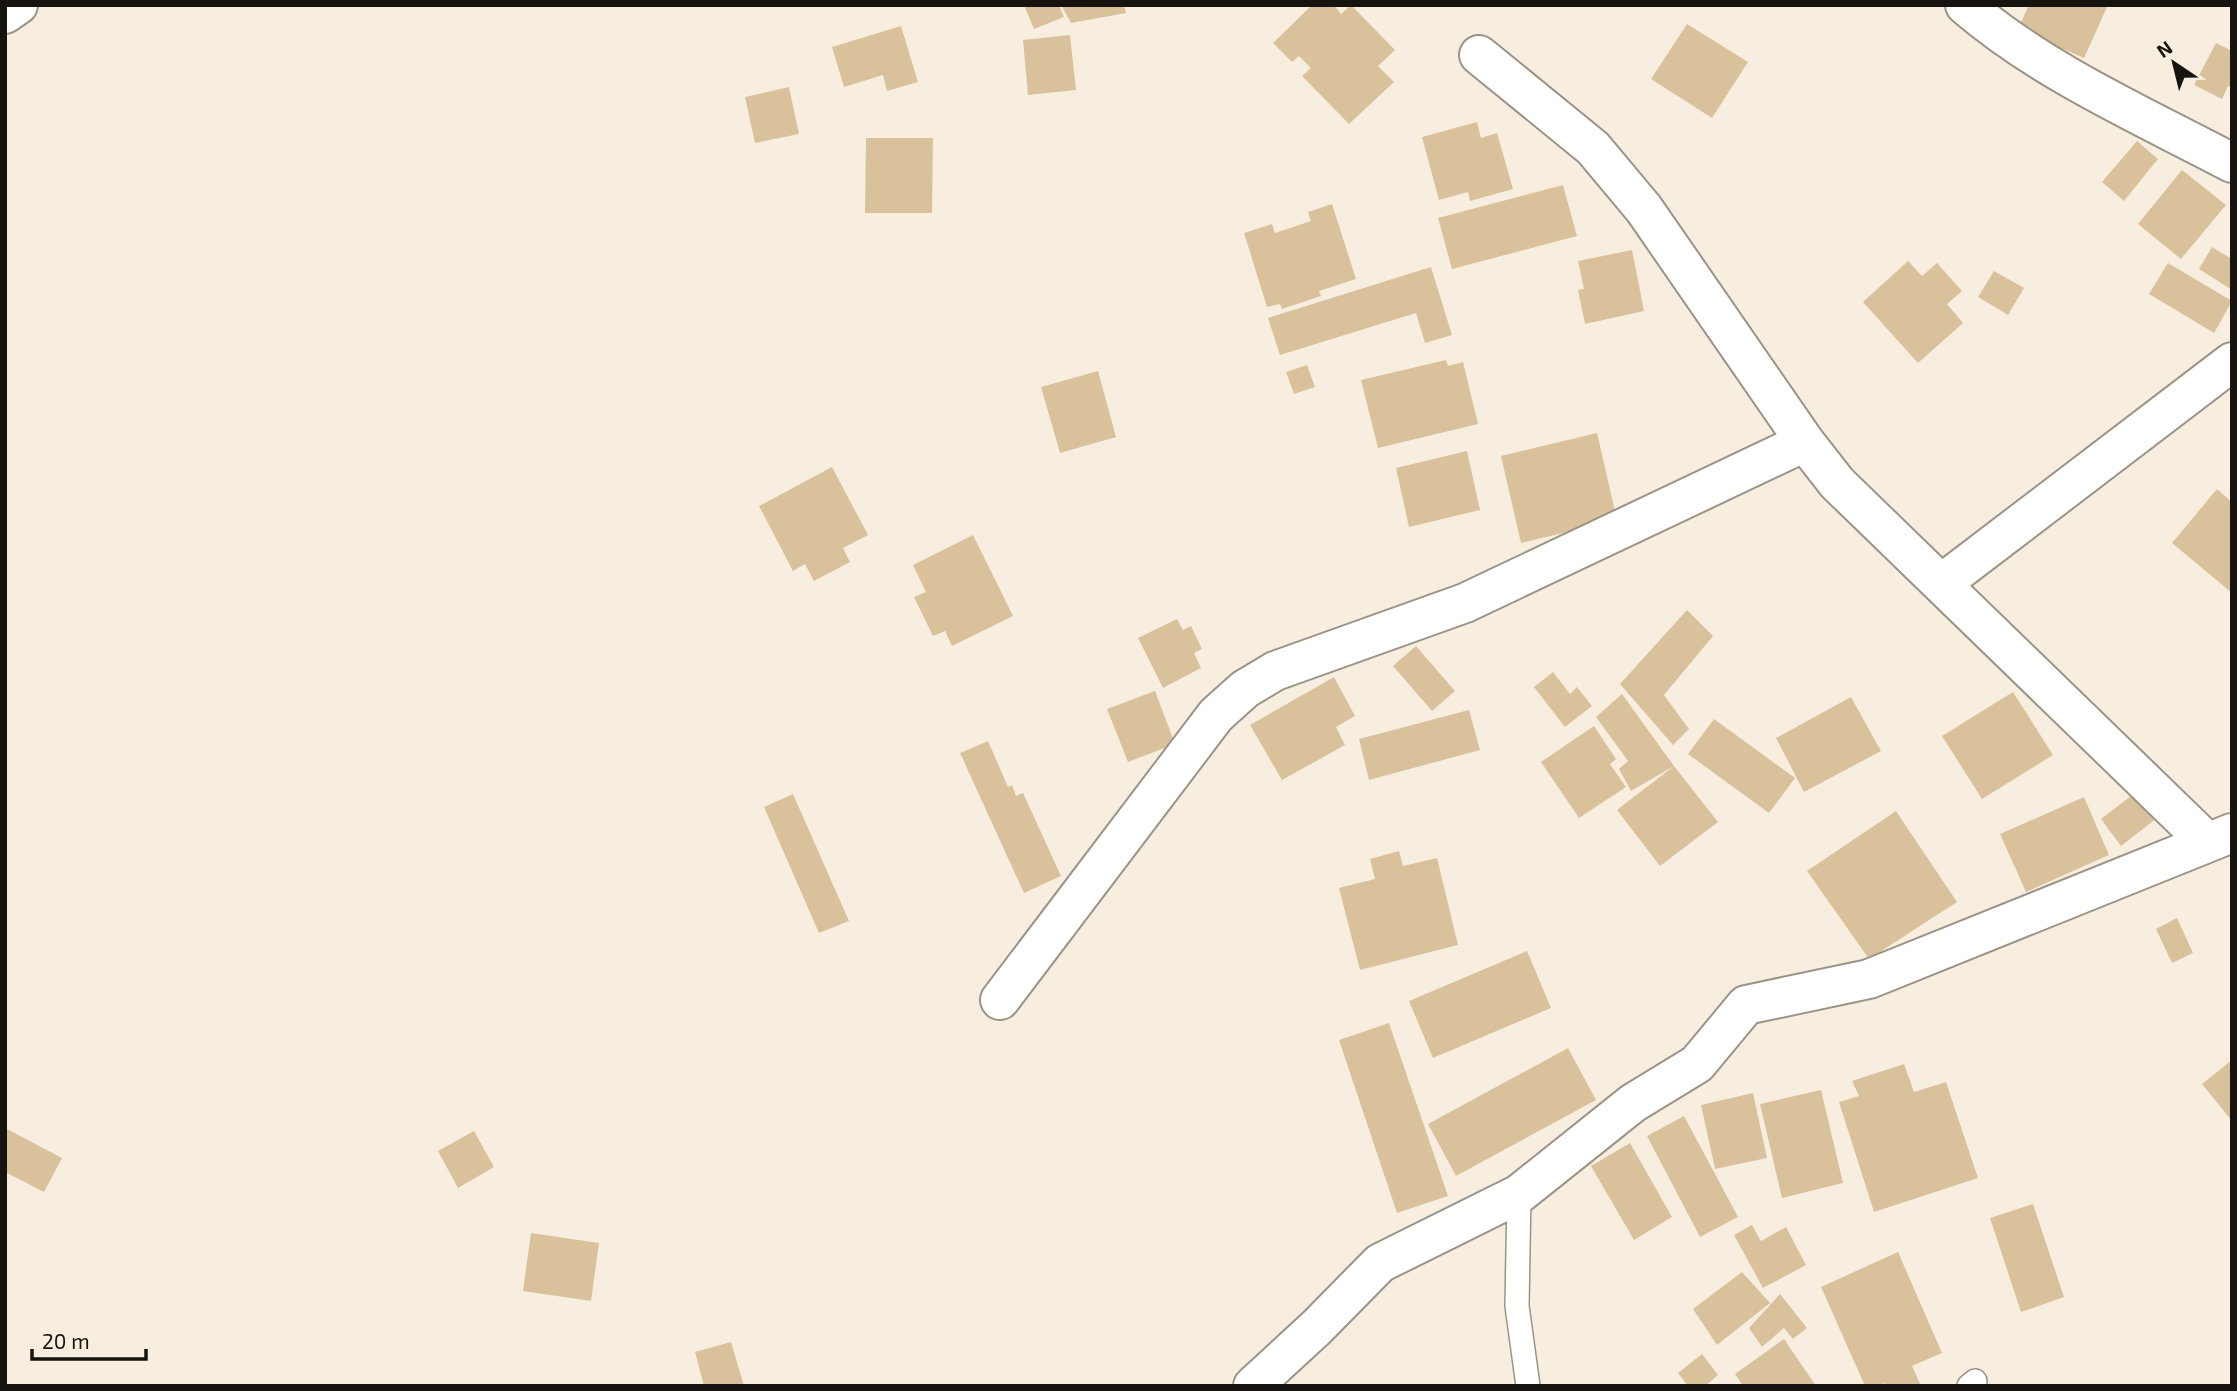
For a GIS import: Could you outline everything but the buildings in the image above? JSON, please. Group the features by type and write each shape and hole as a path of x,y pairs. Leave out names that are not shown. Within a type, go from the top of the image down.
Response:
{"street":[{"path":"5,14 18,5"},
{"path":"1965,5 2010,41 2041,60 2232,163"},
{"path":"1253,1386 1317,1327 1380,1262 1519,1194 1633,1103 1697,1064 1746,1005 1870,979 2219,837 1941,584 1837,483 1805,442 1622,181 1593,148 1479,55"},
{"path":"1941,584 2232,362"},
{"path":"1000,1000 1216,715 1245,689 1275,671 1465,603 1805,442"}],"lane":[{"path":"1519,1194 1517,1306 1528,1386"}]}
